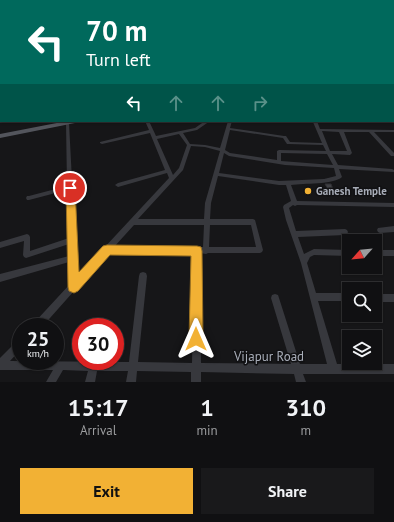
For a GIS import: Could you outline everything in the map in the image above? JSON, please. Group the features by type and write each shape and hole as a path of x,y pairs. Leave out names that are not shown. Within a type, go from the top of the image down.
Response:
{"main road":[{"path":"0,134 54,122"},
{"path":"0,134 70,122"}],"street":[{"path":"147,122 172,178"},
{"path":"154,138 196,129 206,122"},
{"path":"206,250 208,203 230,122"},
{"path":"216,174 254,178 279,183 288,183 299,180 337,179 339,177 336,167 315,122"},
{"path":"67,123 74,287"},
{"path":"228,129 284,137 289,143 325,144"},
{"path":"318,130 394,131"},
{"path":"102,143 151,131"},
{"path":"279,162 279,152 350,153 341,131"},
{"path":"370,131 393,155"},
{"path":"180,132 189,145"},
{"path":"189,145 203,145 222,150 229,154 279,162 392,171"},
{"path":"45,318 181,169 189,145"},
{"path":"118,185 168,171"},
{"path":"288,183 295,204"},
{"path":"29,198 70,188"},
{"path":"333,368 314,297 286,207 292,203 394,205"},
{"path":"107,250 260,250 253,222 133,222"},
{"path":"380,230 394,230"},
{"path":"294,234 345,232"},
{"path":"0,245 26,237 26,255 73,240"},
{"path":"196,382 197,251"},
{"path":"304,263 307,255 314,252 342,253"},
{"path":"382,253 394,253"},
{"path":"0,278 73,258"},
{"path":"131,382 143,276"},
{"path":"314,297 342,297"},
{"path":"275,298 301,382"},
{"path":"382,298 394,298"},
{"path":"0,365 12,352"},
{"name":"Vijapur Road","path":"0,365 12,365"},
{"name":"Vijapur Road","path":"124,367 394,369"},
{"path":"51,382 58,370"},
{"path":"90,382 93,370"}],"building":[{"path":"325,184 331,184 334,192 329,191"}],"place":[{"name":"Ganesh Temple","path":"308,191"}],"route":[{"path":"70,188 74,287 107,250 197,251 196,339"}]}
